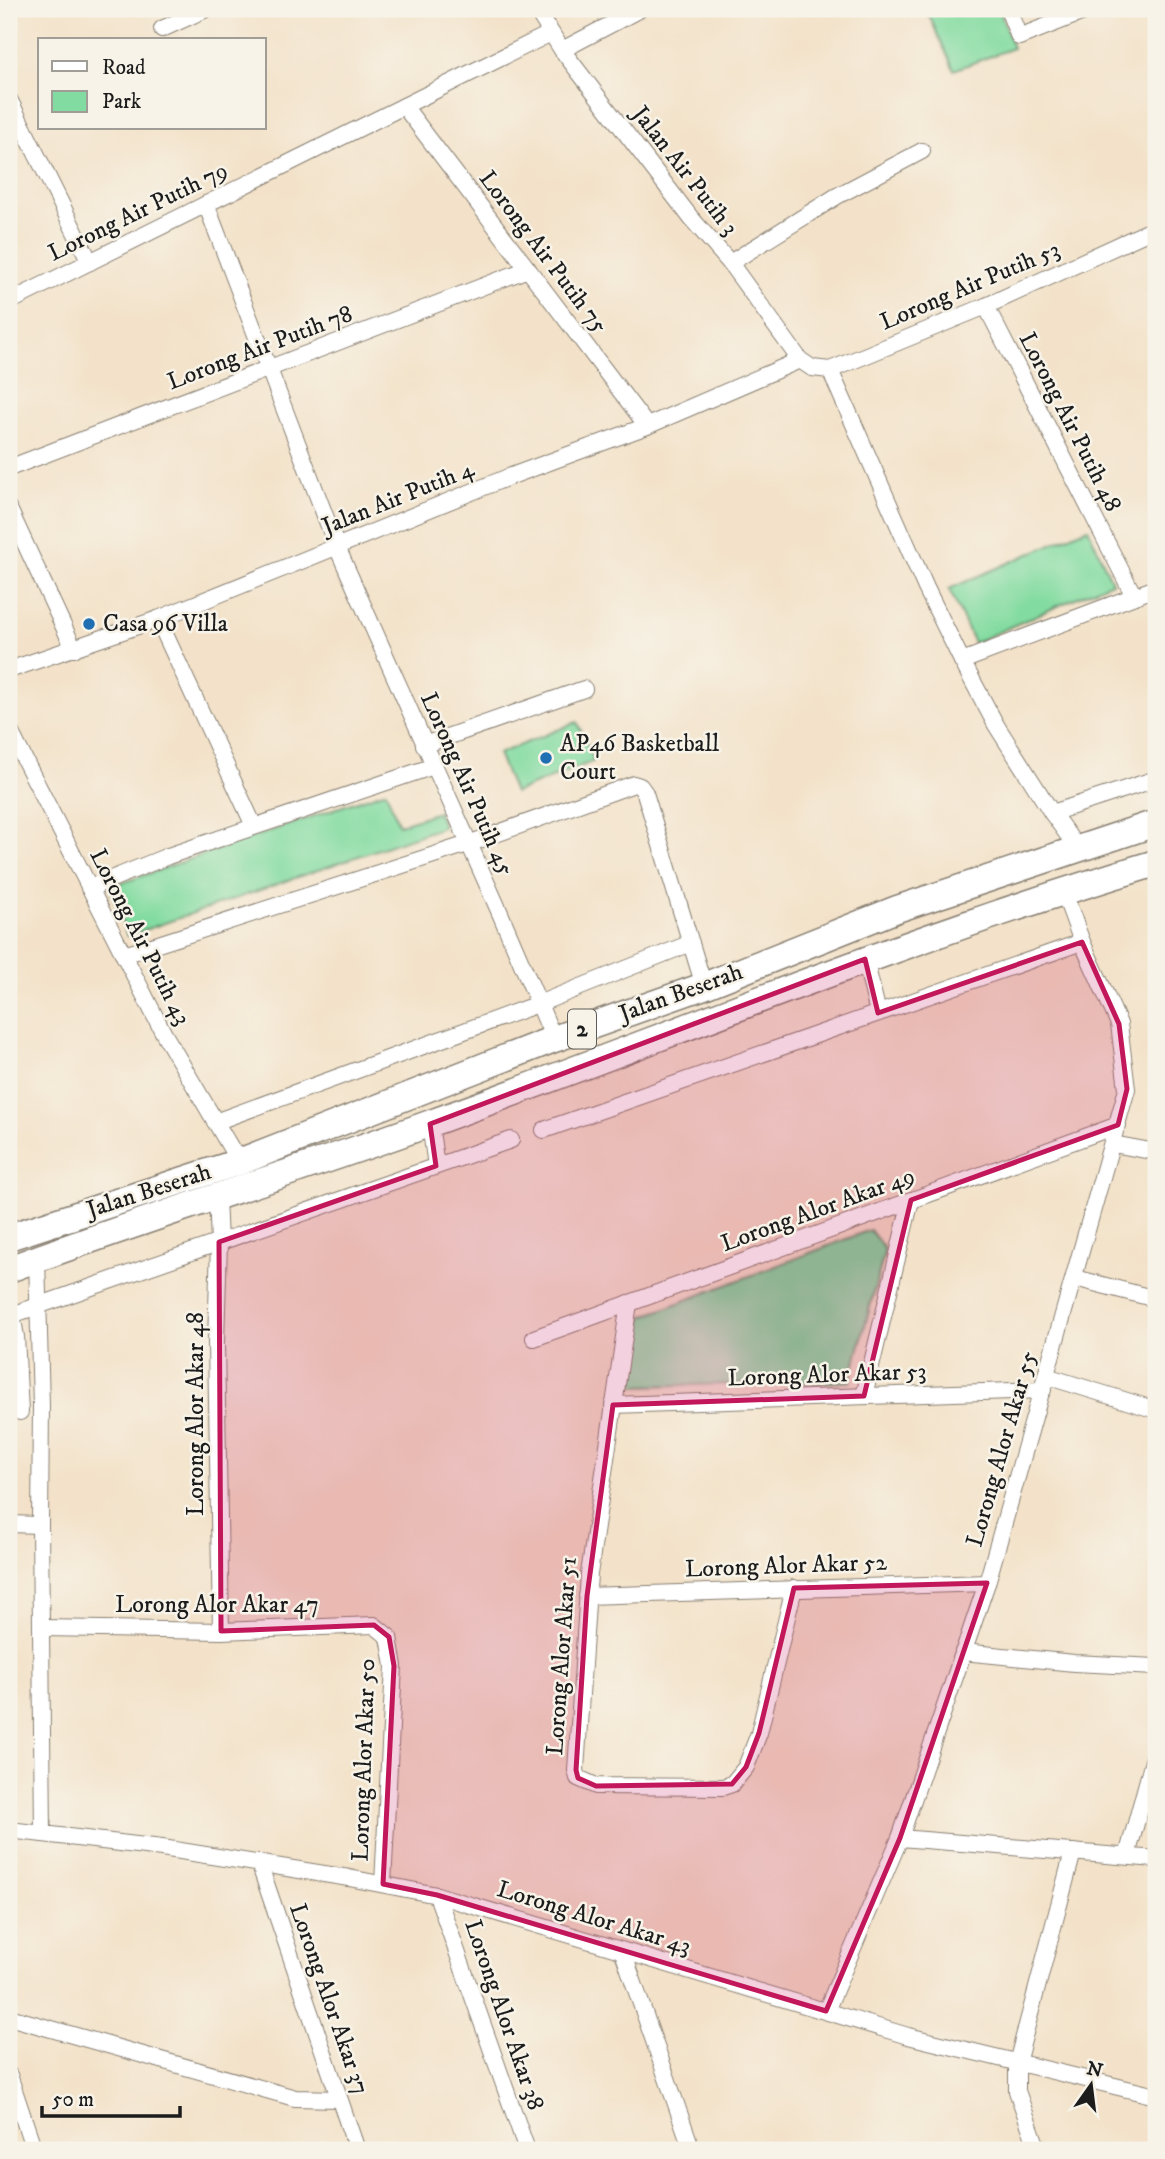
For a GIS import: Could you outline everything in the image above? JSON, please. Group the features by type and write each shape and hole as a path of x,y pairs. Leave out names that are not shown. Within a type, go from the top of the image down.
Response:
{"highway":[{"name":"Jalan Beserah","path":"9,1237 239,1162 554,1040 704,986 898,909 1156,823"},
{"name":"Jalan Beserah","path":"9,1269 430,1124 865,959 1063,890 1156,863"}],"street":[{"path":"163,29 206,9"},
{"name":"Jalan Air Putih 3","path":"536,9 562,50 691,218 730,263 800,360"},
{"path":"562,50 640,9"},
{"path":"1008,9 1019,37 1091,9"},
{"name":"Lorong Air Putih 79","path":"9,302 551,33"},
{"path":"9,99 90,262"},
{"name":"Lorong Air Putih 75","path":"404,106 647,426"},
{"path":"730,263 837,196 922,151"},
{"name":"Lorong Air Putih 45","path":"206,204 337,547 554,1040"},
{"name":"Lorong Air Putih 53","path":"830,370 986,306 1156,228"},
{"name":"Lorong Air Putih 78","path":"9,468 528,269"},
{"name":"Lorong Air Putih 48","path":"986,306 1134,596"},
{"path":"800,360 812,368 830,370 926,587 962,661 996,725 1078,849"},
{"name":"Jalan Air Putih 4","path":"9,670 158,619 506,478 647,426 800,360"},
{"path":"9,509 74,649"},
{"path":"962,661 1156,588"},
{"path":"158,619 254,826"},
{"path":"424,745 584,689"},
{"name":"Lorong Air Putih 43","path":"9,729 163,1034 239,1162"},
{"path":"89,888 168,856 433,766"},
{"path":"1052,813 1156,779"},
{"path":"124,955 468,844 624,787 640,786 645,793 704,986"},
{"name":"Lorong Alor Akar 55","path":"826,2011 900,1838 987,1583 1127,1089 1119,1024 1082,942 1063,890"},
{"path":"544,1130 1082,942"},
{"path":"215,1122 538,1004 691,943"},
{"path":"865,959 878,1013"},
{"path":"430,1124 436,1166"},
{"name":"Lorong Alor Akar 49","path":"534,1338 1118,1125"},
{"path":"20,1412 16,1337 10,1315 511,1140"},
{"path":"1113,1144 1156,1152"},
{"name":"Lorong Alor Akar 48","path":"217,1197 219,1242 216,1343 221,1631"},
{"path":"864,1396 911,1200"},
{"path":"37,1258 41,1406 43,1834"},
{"path":"1075,1278 1156,1299"},
{"name":"Lorong Alor Akar 51","path":"629,1303 587,1596 576,1770 578,1778 596,1786 723,1787 732,1784 746,1767 759,1732 794,1588"},
{"name":"Lorong Alor Akar 53","path":"613,1405 864,1396 1044,1383 1156,1410"},
{"path":"9,1524 40,1525"},
{"name":"Lorong Alor Akar 52","path":"587,1596 987,1583"},
{"name":"Lorong Alor Akar 47","path":"42,1628 221,1631 374,1625 388,1637"},
{"name":"Lorong Alor Akar 50","path":"383,1884 394,1666 388,1637"},
{"path":"963,1652 1074,1663 1156,1667"},
{"path":"1127,1856 1156,1750"},
{"name":"Lorong Alor Akar 43","path":"9,1830 259,1863 437,1895 908,2036 1155,2093"},
{"path":"900,1838 1156,1859"},
{"path":"1038,2150 1017,2091 1017,2063 1073,1852"},
{"name":"Lorong Alor Akar 37","path":"259,1863 357,2150"},
{"name":"Lorong Alor Akar 38","path":"437,1895 527,2150"},
{"path":"622,1952 692,2150"},
{"path":"9,2017 295,2098 339,2099"},
{"path":"9,2075 34,2150"}],"highlighted area":[{"path":"1082,942 1119,1024 1127,1089 1118,1125 911,1200 864,1396 613,1405 587,1596 576,1770 578,1778 596,1786 732,1784 746,1767 759,1733 794,1588 987,1583 900,1838 826,2011 437,1895 383,1884 394,1666 389,1637 374,1625 221,1631 219,1242 436,1166 430,1124 865,959 878,1013"}],"green space":[{"path":"926,9 999,9 1013,48 954,70"},
{"path":"1088,528 1112,582 974,643 949,589"},
{"name":"AP46 Basketball Court","path":"577,722 594,761 514,793 498,754"},
{"path":"386,791 399,825 438,812 443,827 127,936 110,887"},
{"path":"870,1230 885,1250 850,1382 630,1386 642,1317"}],"place":[{"name":"Casa 96 Villa","path":"89,624"},
{"name":"AP46 Basketball Court","path":"546,758"}]}
